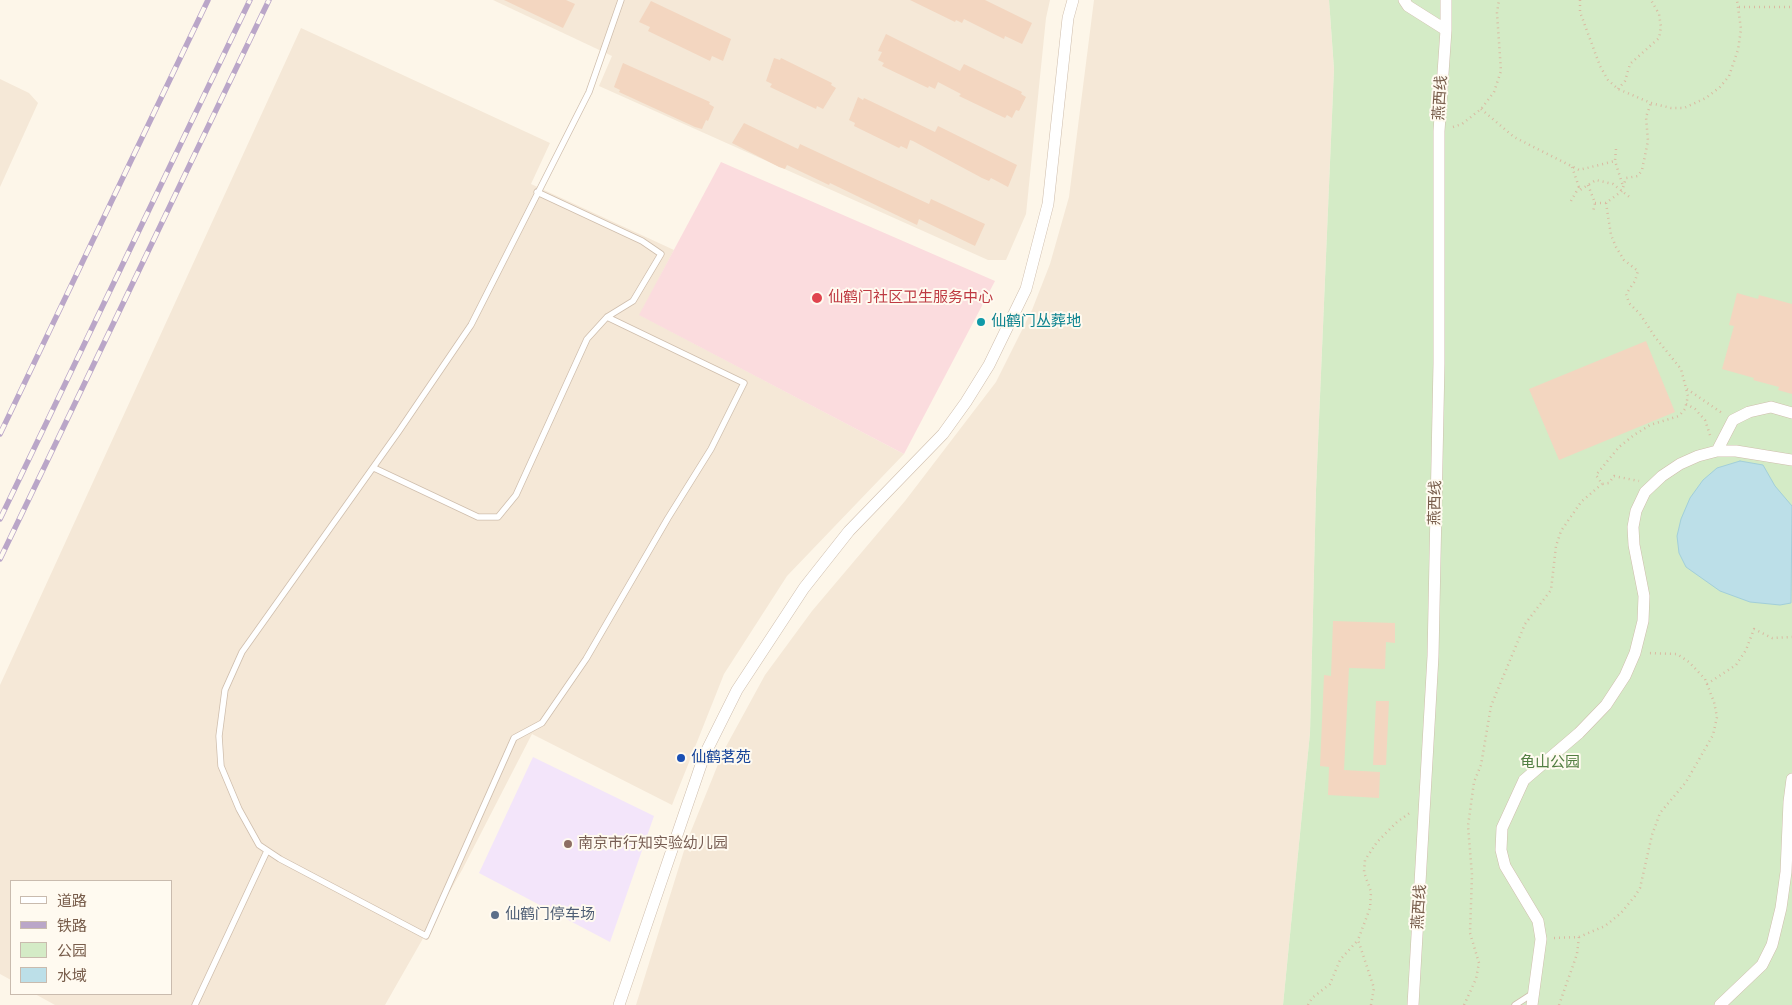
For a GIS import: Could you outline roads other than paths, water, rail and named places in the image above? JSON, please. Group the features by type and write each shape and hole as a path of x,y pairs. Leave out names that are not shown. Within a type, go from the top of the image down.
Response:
{"street":[{"path":"619,1005 704,756 737,690 804,588 843,538 943,434 989,365 1026,289 1048,204 1068,18 1073,0"},
{"path":"1404,0 1408,6 1446,30"},
{"name":"燕西线","path":"1413,1005 1426,807 1433,656 1438,363 1439,131 1446,30 1446,0"},
{"path":"1718,448 1733,420 1749,412 1771,407 1792,413"},
{"path":"1533,999 1541,939 1538,921 1505,866 1501,850 1502,828 1524,780 1579,733 1606,705 1625,676 1636,653 1643,621 1644,596 1633,527 1636,511 1645,492 1680,464 1718,448 1792,460"},
{"path":"1720,1005 1762,965 1772,945 1781,908 1786,872 1788,802 1792,779"}],"lane":[{"path":"607,317 744,383 711,449 586,658 542,723 514,738 426,936 259,846 239,809 221,766 219,736 225,690 242,652 374,468 471,325 589,92 621,0"},
{"path":"374,468 478,517 498,517 516,495 587,339 607,317 633,301 661,254 642,241 537,192"},
{"path":"195,1005 267,850"},
{"path":"1515,1005 1533,999"}],"water":[{"path":"1740,461 1763,465 1775,486 1792,506 1791,603 1780,605 1750,602 1720,591 1686,567 1679,553 1677,536 1681,519 1690,498 1703,480 1717,468"}],"railway":[{"path":"0,434 208,0"},
{"path":"0,519 250,0"},
{"path":"0,559 269,0"}],"place":[{"name":"仙鹤门社区卫生服务中心","path":"817,298"},
{"name":"仙鹤门丛葬地","path":"981,322"},
{"name":"仙鹤茗苑","path":"681,758"},
{"name":"南京市行知实验幼儿园","path":"568,844"},
{"name":"仙鹤门停车场","path":"495,915"}],"park label":[{"name":"龟山公园","path":"1550,763"}]}
